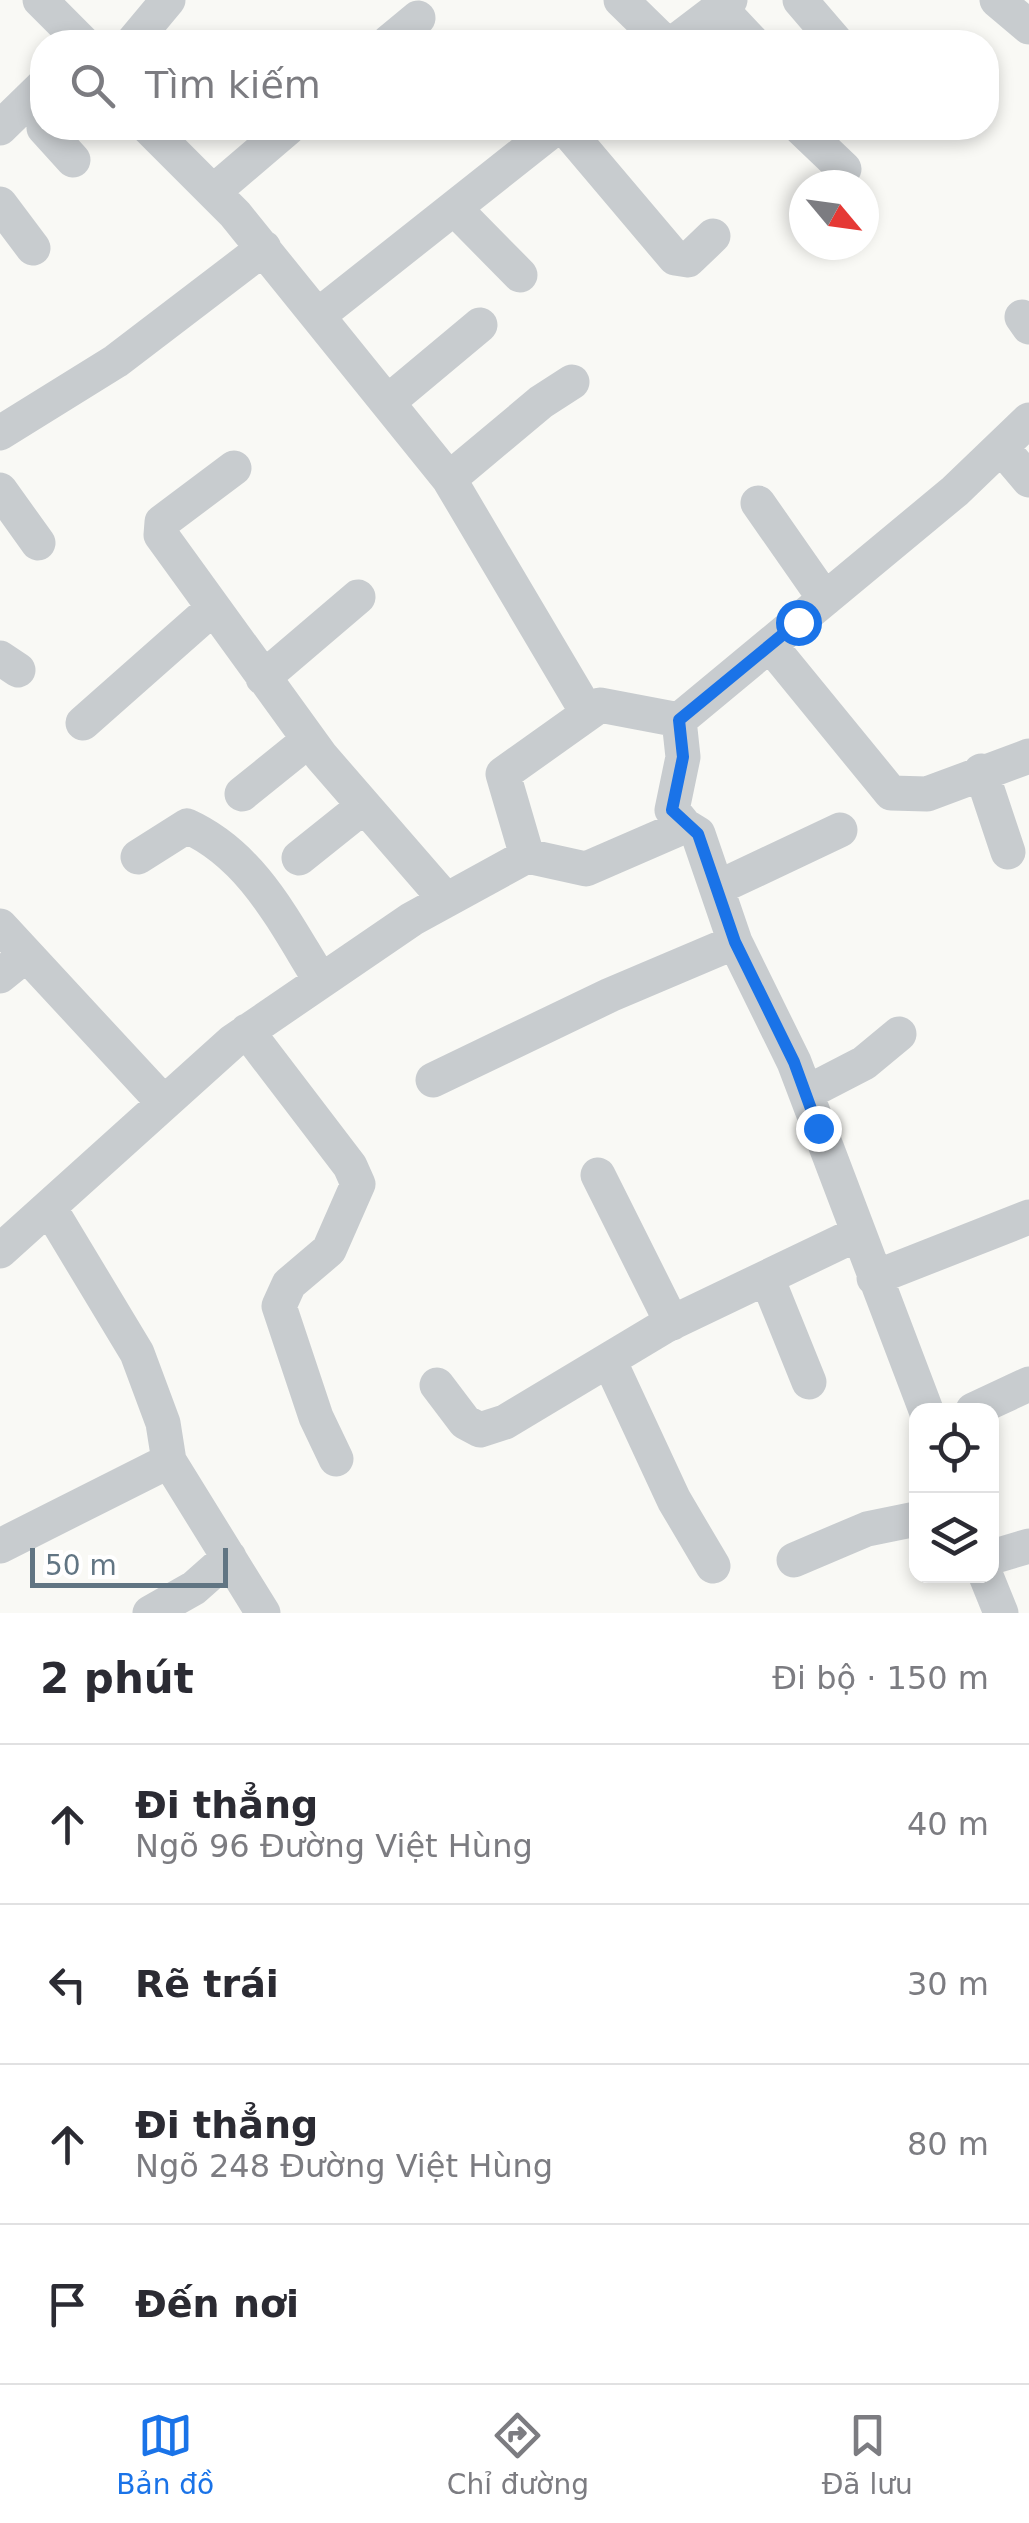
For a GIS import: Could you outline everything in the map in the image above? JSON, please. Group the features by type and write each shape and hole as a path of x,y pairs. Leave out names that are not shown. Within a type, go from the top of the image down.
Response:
{"street":[{"path":"40,0 70,30"},
{"path":"143,30 168,0"},
{"path":"621,0 652,30"},
{"path":"800,0 826,30"},
{"path":"997,0 1029,26"},
{"path":"691,30 725,4 743,30"},
{"path":"404,30 418,18"},
{"path":"55,140 74,160"},
{"path":"162,140 320,314 449,480 587,712"},
{"path":"213,192 274,140"},
{"path":"320,314 540,140"},
{"path":"575,140 675,258 688,260 714,236"},
{"path":"813,140 844,170"},
{"path":"0,204 33,248"},
{"path":"454,208 520,274"},
{"path":"2,428 116,361 264,248"},
{"path":"389,400 480,325"},
{"path":"449,480 540,402 572,382"},
{"path":"679,720 1029,420"},
{"path":"1001,447 1029,480"},
{"path":"234,468 162,522 161,535 309,740 446,900"},
{"path":"0,490 38,543"},
{"path":"758,503 825,598"},
{"path":"263,678 358,597"},
{"path":"83,723 212,609"},
{"path":"770,644 891,794 927,794 1029,756"},
{"path":"527,856 503,774 600,705 679,720"},
{"path":"679,720 683,757 672,810 698,834 735,942 806,1093 923,1403"},
{"path":"242,794 309,740"},
{"path":"982,771 1008,852"},
{"path":"299,858 364,806"},
{"path":"138,857 188,826 216,839 256,878 321,981"},
{"path":"0,1251 247,1031 446,900 527,856 586,869 685,826"},
{"path":"716,888 840,830"},
{"path":"0,926 13,965 164,1103"},
{"path":"433,1080 610,994 735,942"},
{"path":"247,1031 350,1166 358,1184 330,1250 289,1284 278,1306 316,1417 336,1459"},
{"path":"806,1093 864,1063 899,1034"},
{"path":"598,1175 672,1324"},
{"path":"49,1207 137,1353 163,1423 169,1460 264,1613"},
{"path":"874,1278 1029,1216"},
{"path":"437,1385 466,1422 480,1430 505,1422 672,1324 857,1234"},
{"path":"767,1278 809,1382"},
{"path":"609,1360 674,1500 713,1566"},
{"path":"988,1403 1029,1384"},
{"path":"0,1546 169,1460"},
{"path":"794,1560 867,1529 909,1520"},
{"path":"999,1555 1029,1546"},
{"path":"150,1613 194,1588 229,1557"},
{"path":"989,1583 1000,1613"}],"route":[{"path":"798,622 679,720 683,757 672,810 698,834 735,942 794,1062 818,1128"}]}
